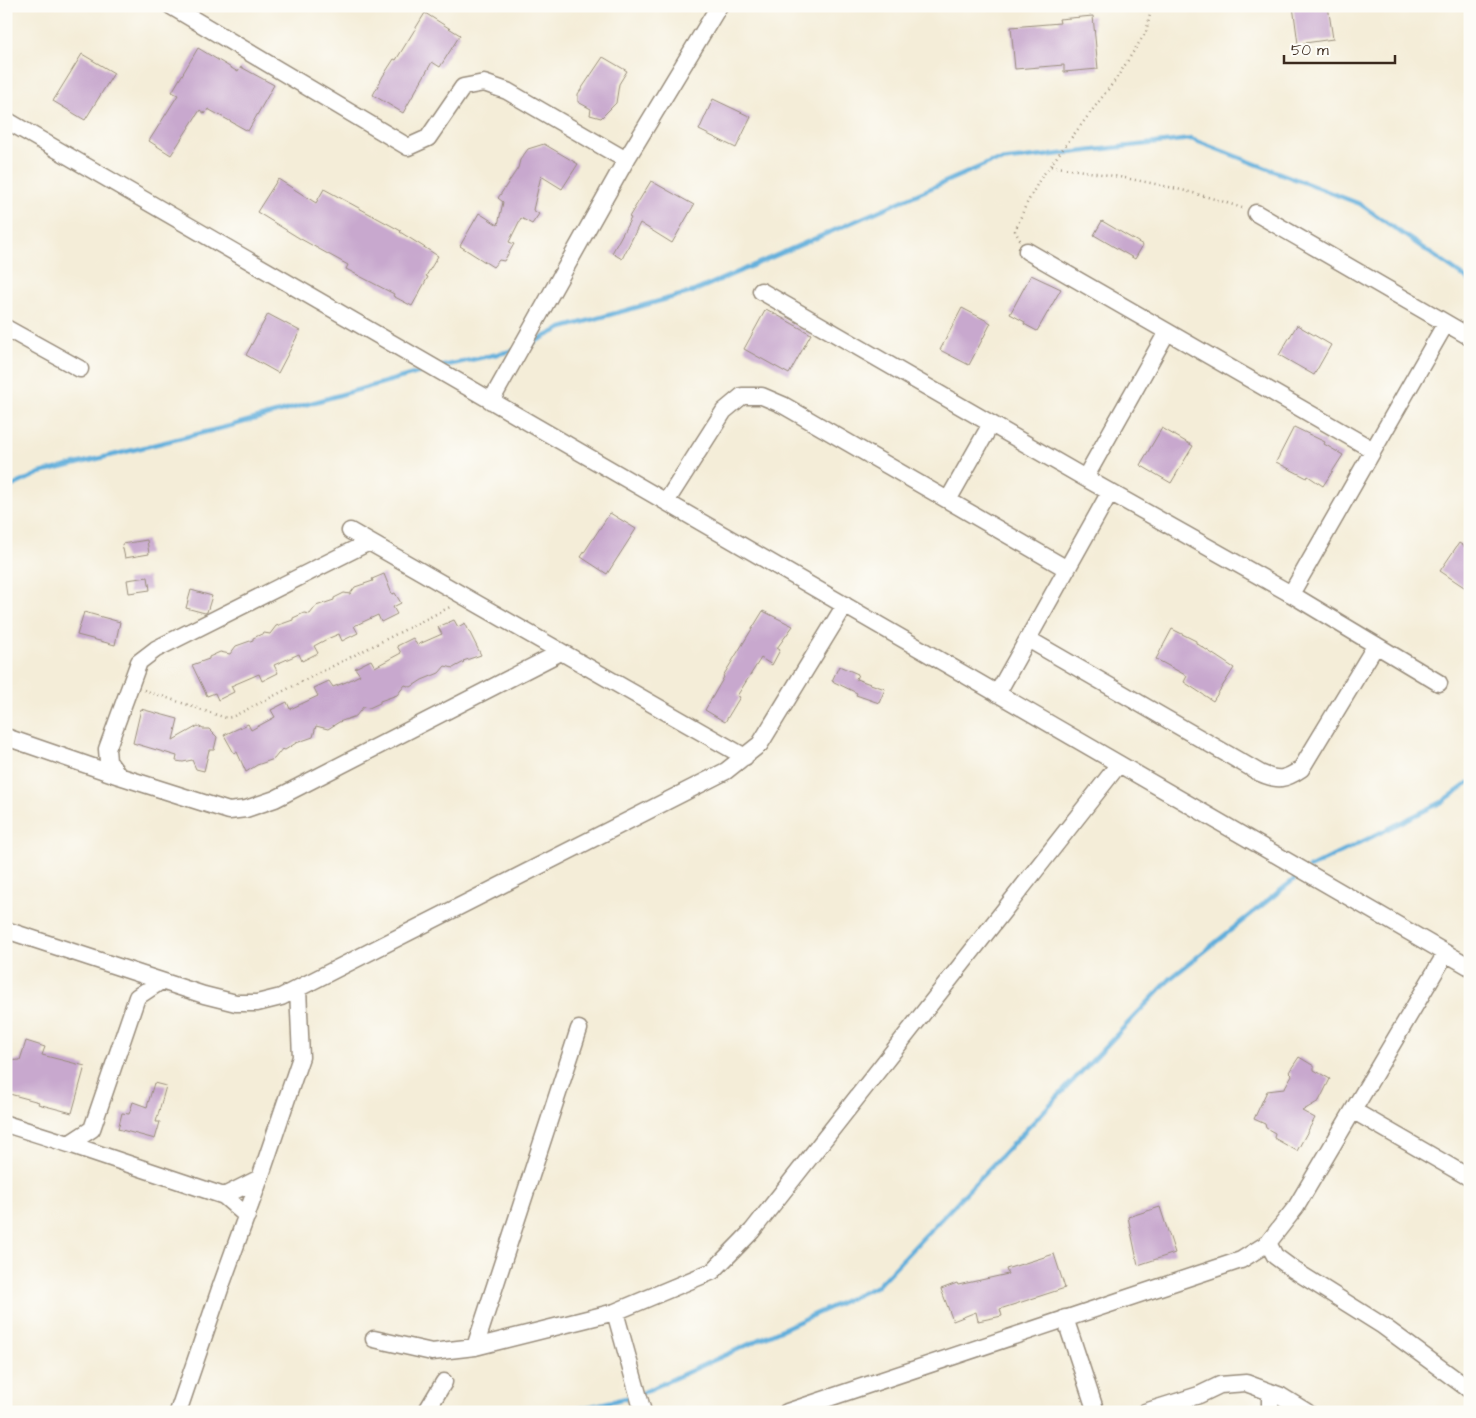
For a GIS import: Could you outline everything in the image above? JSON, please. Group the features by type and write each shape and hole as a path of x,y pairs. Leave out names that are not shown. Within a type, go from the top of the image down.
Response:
{"street":[{"path":"171,6 408,147 428,138 462,88 484,83 507,91 626,160"},
{"path":"491,401 626,160 719,6"},
{"path":"6,120 1470,967"},
{"path":"1256,213 1470,337"},
{"path":"1027,251 1373,450"},
{"path":"761,291 1085,478 1291,594 1439,683"},
{"path":"1291,594 1446,323"},
{"path":"6,328 80,369"},
{"path":"1085,478 1167,332"},
{"path":"666,502 724,411 742,396 762,396 783,404 1067,569"},
{"path":"948,500 991,424"},
{"path":"997,694 1110,492"},
{"path":"350,531 745,757"},
{"path":"119,776 108,761 107,750 139,662 156,649 369,542"},
{"path":"6,930 204,995 236,1003 257,1003 281,997 726,771 760,744 844,605"},
{"path":"1028,639 1273,779 1288,777 1301,769 1376,645"},
{"path":"6,737 228,811 246,809 274,799 561,652"},
{"path":"374,1339 432,1352 474,1347 615,1312 713,1271 752,1231 1119,764"},
{"path":"787,1412 1241,1260 1268,1243 1296,1207 1446,954"},
{"path":"96,1153 92,1129 137,997 161,981"},
{"path":"178,1412 301,1057 298,989"},
{"path":"474,1347 579,1030"},
{"path":"1354,1110 1470,1178"},
{"path":"6,1124 224,1196 247,1216"},
{"path":"69,1144 92,1129"},
{"path":"224,1196 260,1178"},
{"path":"1268,1243 1275,1256 1294,1270 1383,1326 1470,1390"},
{"path":"615,1312 643,1412"},
{"path":"1066,1318 1096,1412"},
{"path":"426,1412 444,1382"},
{"path":"1145,1412 1220,1385 1246,1383 1281,1396 1307,1412"},
{"path":"1270,1392 1270,1412"}],"path":[{"path":"1027,251 1015,231 1025,207 1040,179 1116,79 1146,32 1152,6"},
{"path":"1051,166 1124,177 1207,196 1256,213"},
{"path":"131,685 226,718 232,717 467,598"}],"building":[{"path":"1293,6 1328,6 1333,39 1298,44"},
{"path":"425,13 460,35 440,67 432,62 403,113 373,95 383,76 394,59 396,60"},
{"path":"1093,16 1098,69 1064,72 1064,65 1015,69 1011,27 1060,23 1059,19"},
{"path":"198,48 238,72 241,67 274,85 248,131 208,109 205,114 200,110 171,155 149,141 178,95 172,92"},
{"path":"82,54 114,73 85,120 53,101"},
{"path":"603,57 627,71 619,84 616,103 601,118 590,115 591,109 578,102 578,94"},
{"path":"713,99 751,117 736,148 699,130"},
{"path":"544,144 578,164 562,189 541,176 533,210 539,214 532,224 521,218 509,242 514,244 504,261 499,260 493,267 460,246 479,213 498,225 503,202 498,198 528,149"},
{"path":"278,179 316,203 324,189 401,231 438,256 412,306 393,296 394,294 346,269 348,265 257,212"},
{"path":"651,181 694,205 672,243 640,223 622,259 612,253 631,218 629,217"},
{"path":"1102,221 1143,245 1135,259 1094,235"},
{"path":"1031,275 1061,289 1037,331 1010,314"},
{"path":"962,308 991,323 969,365 940,350"},
{"path":"766,309 811,334 789,374 744,349"},
{"path":"268,314 300,331 278,373 246,355"},
{"path":"1297,325 1331,345 1314,375 1279,355"},
{"path":"1294,427 1325,442 1324,444 1343,455 1323,486 1308,476 1307,478 1276,462"},
{"path":"1162,428 1193,446 1171,483 1140,465"},
{"path":"610,513 636,529 607,574 581,557"},
{"path":"147,540 149,554 125,558 122,544"},
{"path":"1459,543 1470,550 1470,591 1440,571"},
{"path":"384,574 392,594 395,593 401,603 393,607 397,614 381,622 378,615 354,626 358,633 342,641 339,634 327,639 314,646 318,653 302,661 299,654 274,665 278,673 262,681 259,674 231,686 234,692 218,700 215,693 207,696 192,665 209,659 209,657 220,652 230,654 236,646 253,640 253,638 264,633 270,634 276,626 293,620 293,618 304,613 310,614 316,606 334,600 334,598 344,593 350,594 355,587 373,581 372,579"},
{"path":"148,577 150,590 129,593 127,580"},
{"path":"191,590 212,596 207,612 186,608"},
{"path":"763,611 793,626 777,648 780,650 772,665 761,658 737,696 740,697 725,722 705,710 723,676"},
{"path":"84,612 120,622 115,645 77,635"},
{"path":"454,620 458,627 465,623 481,655 463,661 453,668 445,666 439,673 411,687 405,685 397,695 380,701 380,703 369,708 363,707 356,716 339,722 328,729 316,726 313,737 296,743 285,750 282,749 274,759 257,765 246,772 237,752 234,753 224,735 248,724 251,730 275,717 271,710 287,702 290,709 318,696 314,688 329,681 333,687 346,682 360,675 355,668 371,660 375,667 401,653 397,646 413,638 417,645 442,634 438,627"},
{"path":"1172,629 1196,641 1196,643 1234,668 1213,701 1184,682 1187,676 1156,659"},
{"path":"839,666 858,674 856,679 885,689 879,703 856,695 857,693 832,681"},
{"path":"141,709 178,719 173,740 198,726 203,729 209,729 217,737 214,750 209,750 204,771 196,769 192,760 176,761 177,756 133,743"},
{"path":"26,1041 45,1047 42,1055 85,1066 72,1113 6,1093 6,1061 20,1060"},
{"path":"1299,1057 1314,1066 1314,1070 1330,1079 1319,1101 1302,1111 1315,1118 1297,1151 1274,1138 1275,1133 1266,1128 1265,1124 1254,1119 1267,1091 1284,1089 1292,1075 1289,1072"},
{"path":"154,1083 166,1086 156,1122 160,1122 155,1139 118,1129 122,1113 129,1114 133,1102 147,1107"},
{"path":"1160,1207 1175,1253 1138,1265 1128,1217"},
{"path":"1054,1254 1065,1288 1000,1309 1002,1316 978,1321 976,1312 953,1321 941,1289 957,1283 958,1285 1008,1274 1006,1269"}],"waterway":[{"path":"530,344 562,328 692,292 991,162 1191,139 1360,204 1470,281"},
{"path":"443,366 516,350"},
{"path":"6,489 40,473 230,426 428,370"},
{"path":"1309,868 1442,802 1470,782"},
{"path":"642,1393 877,1286 1171,978 1301,874"},
{"path":"566,1412 635,1396"}]}
